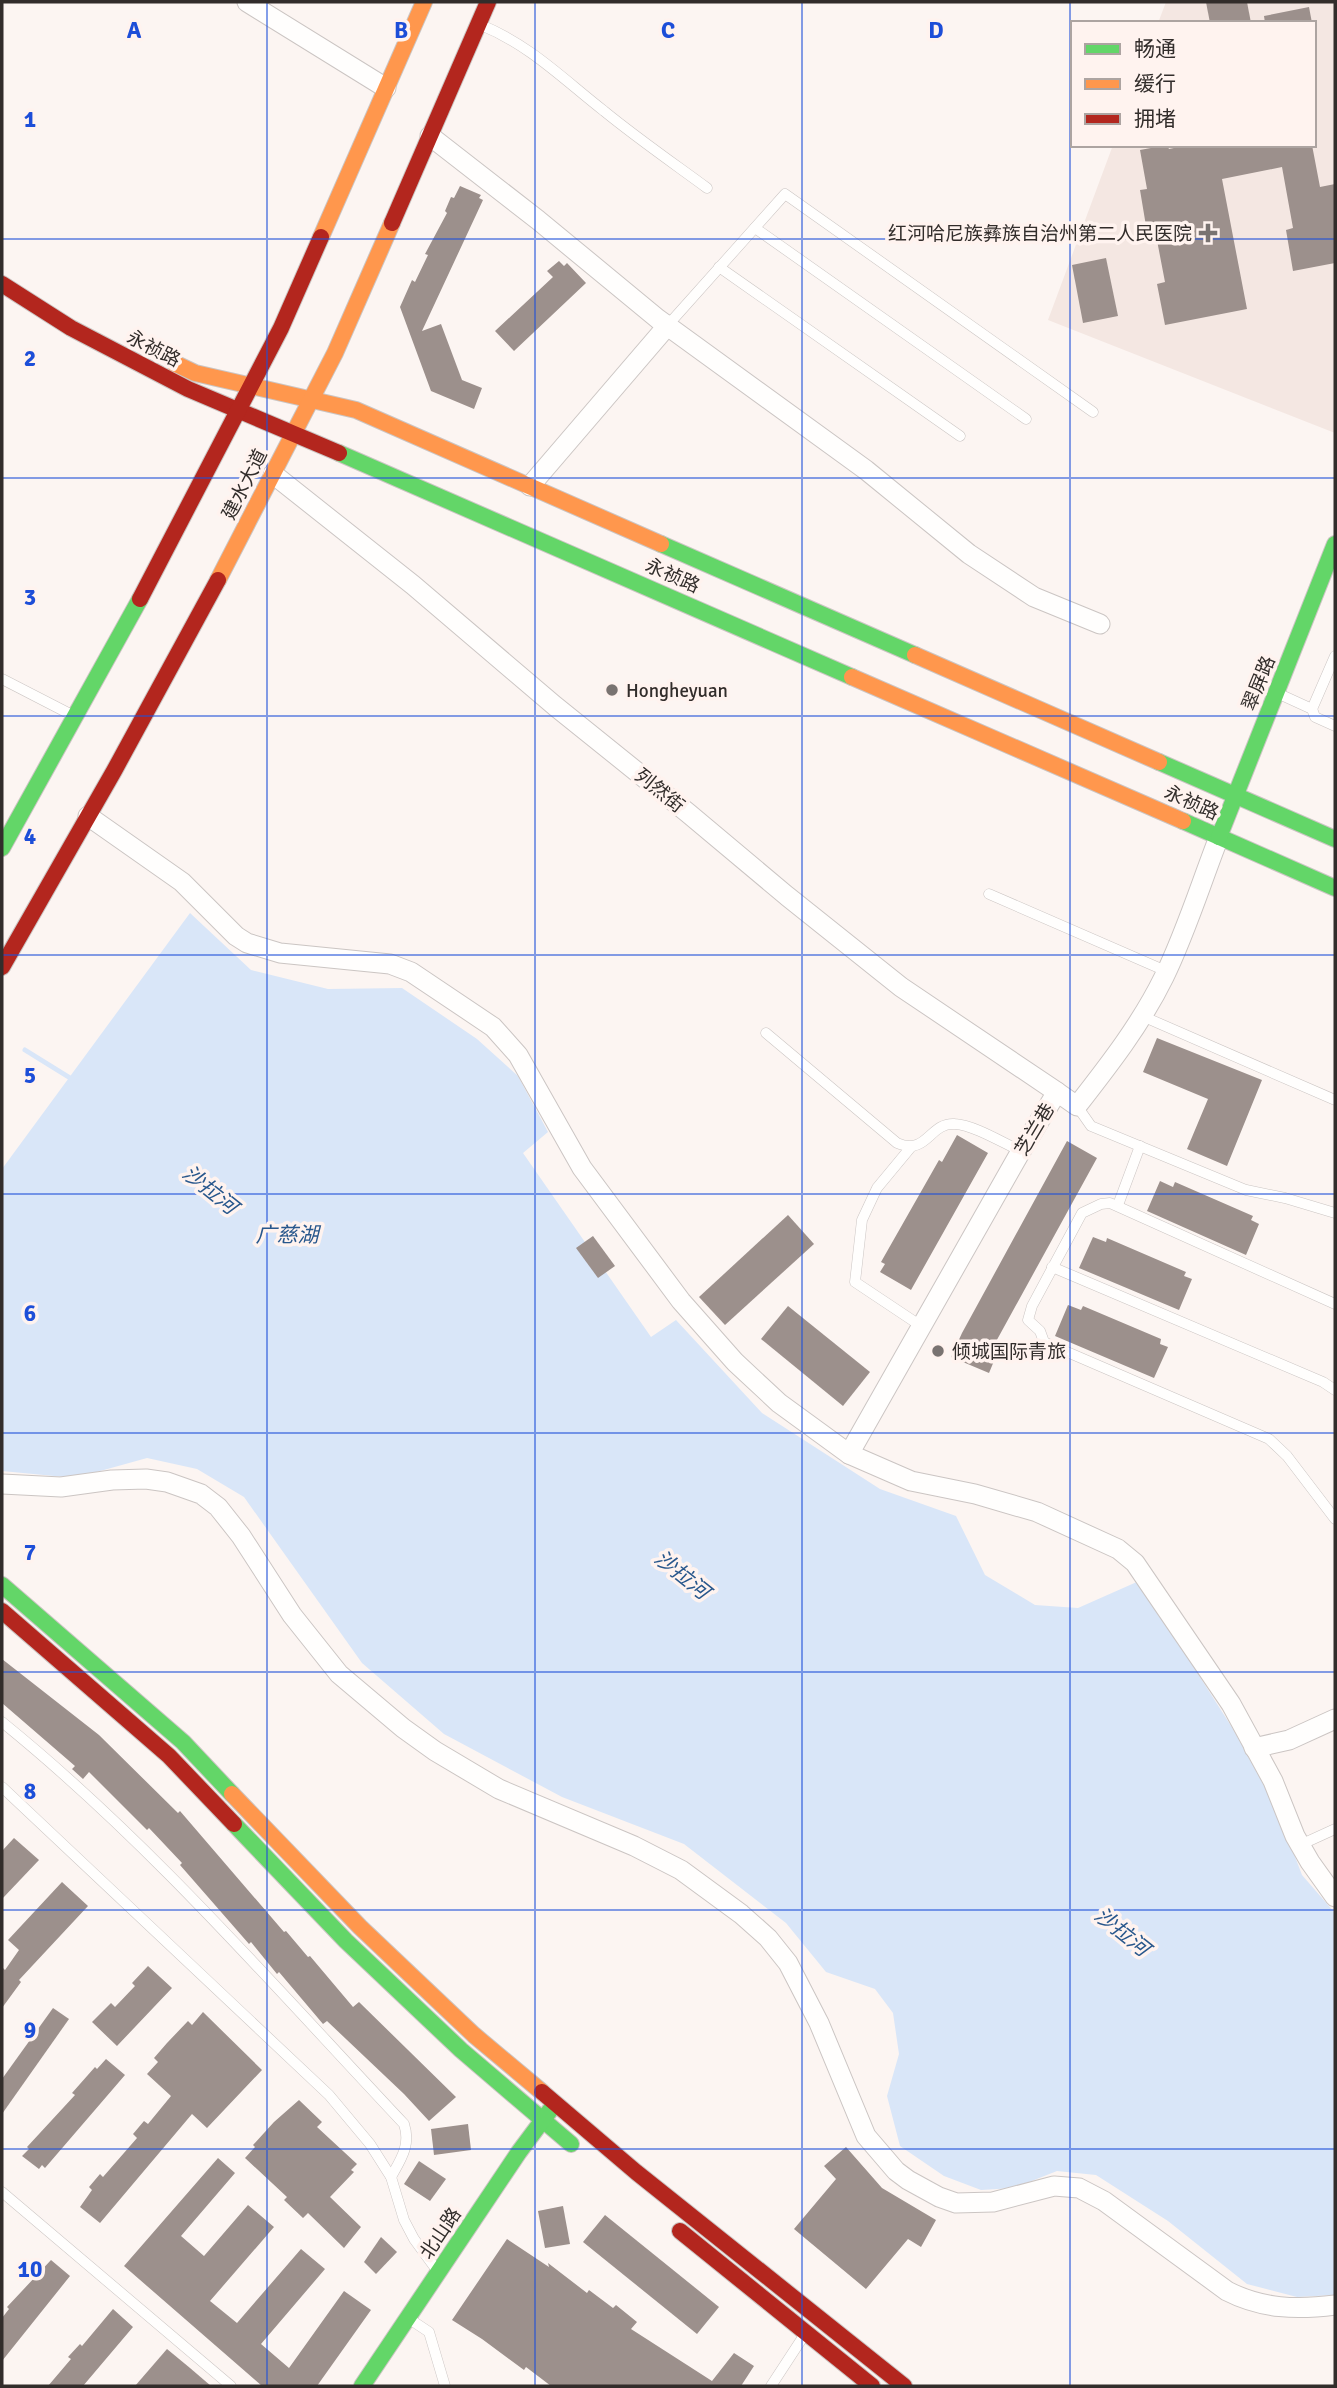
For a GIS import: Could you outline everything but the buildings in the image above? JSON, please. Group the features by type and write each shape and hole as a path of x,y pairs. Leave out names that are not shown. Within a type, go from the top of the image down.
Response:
{"main road":[{"name":"建水大道","path":"2,848 76,717 281,328 424,2"},
{"name":"建水大道","path":"2,967 88,816 273,474 335,353 488,2"},
{"name":"永祯路","path":"2,284 71,328 188,388 1335,888"},
{"name":"永祯路","path":"161,356 195,373 356,410 1335,839"},
{"name":"翠屏路","path":"1219,837 1334,549"},
{"path":"2,1585 183,1742 360,1927 474,2035 554,2105 904,2386"},
{"path":"2,1611 169,1756 356,1951 461,2050 583,2154"},
{"name":"北山路","path":"362,2386 554,2105"},
{"path":"666,2220 872,2386"}],"street":[{"path":"247,2 386,88"},
{"path":"430,136 667,326 866,470 969,554 1034,597 1100,624"},
{"path":"530,486 667,326"},
{"name":"列然街","path":"273,474 413,585 555,706 891,979 1057,1092"},
{"path":"88,816 182,882 236,936 247,943 280,953 390,964 411,972 493,1027 518,1055 582,1168 681,1301 736,1362 779,1403 849,1454 911,1481 975,1494 1037,1512 1118,1549 1135,1563 1231,1704 1273,1781 1300,1845 1335,1897"},
{"name":"芝兰巷","path":"849,1454 1057,1092 1077,1106 1142,1016 1166,971 1219,837"},
{"path":"2,1484 61,1487 112,1480 146,1479 187,1488 201,1494 218,1507 241,1536 292,1615 339,1674 403,1728 435,1751 499,1789 634,1846 681,1870 741,1914 768,1938 788,1963 819,2024 866,2136 896,2171 908,2180 956,2203 993,2202 1054,2186 1079,2188 1104,2201 1227,2291 1253,2303 1279,2308 1335,2305"},
{"path":"1254,1748 1289,1740 1335,1719"}],"lane":[{"path":"479,24 524,47 606,113 707,188"},
{"path":"667,326 785,194 1093,412"},
{"path":"755,228 1026,419"},
{"path":"719,267 960,436"},
{"path":"1335,656 1312,709 1315,717 1335,726"},
{"path":"2,679 76,717"},
{"path":"1276,693 1312,709"},
{"path":"989,894 1166,971"},
{"path":"1142,1016 1335,1100"},
{"path":"766,1033 897,1143 911,1147"},
{"path":"1077,1106 1091,1126 1246,1190 1286,1198 1335,1213"},
{"path":"921,1326 855,1282 862,1220 877,1188 911,1147 923,1143 939,1126 953,1123 965,1126 1021,1151"},
{"path":"1118,1205 1140,1146"},
{"path":"1335,1304 1110,1203 1082,1213 1032,1306 1028,1320 1040,1331 1044,1342 1269,1439 1287,1456 1335,1519"},
{"path":"1052,1267 1323,1382 1335,1390"},
{"path":"2,1722 58,1767 181,1886 404,2124 406,2148 391,2177"},
{"path":"2,1787 329,2095 370,2144 391,2177 404,2220 438,2273"},
{"path":"1300,1845 1335,1829"},
{"path":"2,2192 231,2386"},
{"path":"408,2318 429,2332 446,2386"},
{"path":"771,2386 806,2333"}],"shaded area":[{"name":"红河哈尼族彝族自治州第二人民医院","path":"1166,2 1335,2 1335,433 1048,320 1112,147 1316,147 1316,21 1159,21"}],"water":[{"name":"广慈湖","path":"190,913 251,970 328,989 402,988 477,1039 518,1076 548,1132 523,1153 651,1337 676,1320 762,1413 880,1489 956,1516 985,1575 1035,1605 1078,1608 1139,1581 1233,1729 1277,1809 1302,1875 1335,1913 1335,2295 1297,2297 1247,2284 1168,2221 1096,2175 1057,2171 1014,2188 981,2190 944,2176 900,2146 887,2096 899,2054 893,2013 875,1989 826,1972 786,1923 684,1844 562,1797 444,1734 362,1663 244,1497 197,1469 147,1458 75,1478 2,1471 2,1169"}],"waterway":[{"name":"沙拉河","path":"25,1050 75,1081"}],"traffic: fast":[{"path":"339,453 852,677"},
{"path":"661,544 915,655"},
{"path":"1219,837 1335,544"},
{"path":"2,848 140,599"},
{"path":"1159,762 1335,839"},
{"path":"1183,821 1335,888"},
{"path":"2,1585 183,1742 232,1794"},
{"path":"234,1824 346,1941 461,2050 571,2144"},
{"path":"362,2386 519,2152 554,2105"}],"traffic: slow":[{"path":"321,237 424,2"},
{"path":"218,580 335,353 392,223"},
{"path":"174,363 195,373 356,410 661,544"},
{"path":"915,655 1159,762"},
{"path":"852,677 1183,821"},
{"path":"232,1794 360,1927 474,2035 542,2092"}],"traffic: jam":[{"path":"392,223 488,2"},
{"path":"140,599 281,328 321,237"},
{"path":"2,284 71,328 188,389 339,453"},
{"path":"2,967 114,771 218,580"},
{"path":"2,1611 169,1756 234,1824"},
{"path":"542,2092 636,2172 904,2386"},
{"path":"680,2231 872,2386"}],"place":[{"name":"红河哈尼族彝族自治州第二人民医院","path":"1208,233"},
{"name":"Hongheyuan","path":"612,690"},
{"name":"倾城国际青旅","path":"938,1351"}]}
